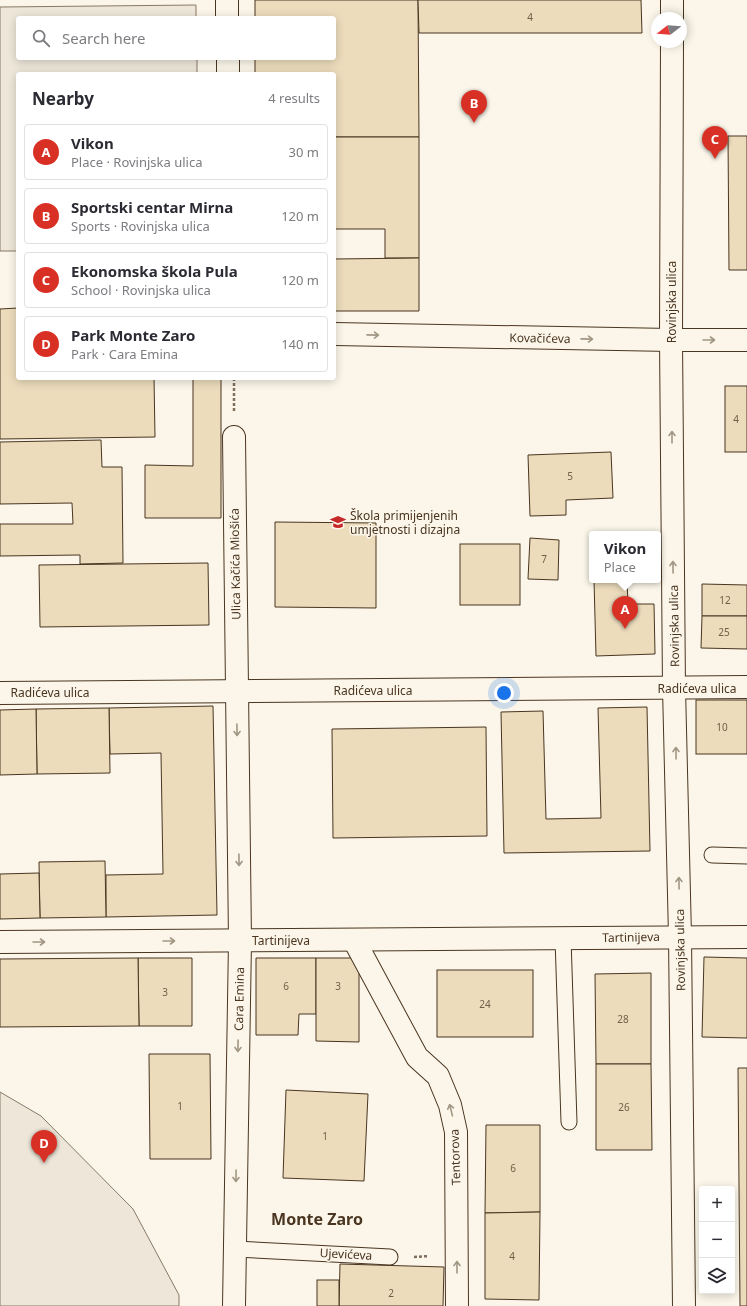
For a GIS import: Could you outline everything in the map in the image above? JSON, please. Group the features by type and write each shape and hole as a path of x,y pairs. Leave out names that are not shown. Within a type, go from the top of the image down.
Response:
{"street":[{"path":"227,0 227,16"},
{"path":"672,0 672,12"},
{"name":"Rovinjska ulica","path":"672,48 671,340 674,688 680,936 684,1306"},
{"path":"228,60 228,72"},
{"name":"Kovačićeva","path":"336,334 747,340"},
{"name":"Ulica Kačića Miošića","path":"234,437 237,691"},
{"name":"Radićeva ulica","path":"0,693 747,687"},
{"name":"Cara Emina","path":"234,1306 240,941 237,691"},
{"name":"Tartinijeva","path":"0,942 680,936 747,937"},
{"name":"Tentorova","path":"354,940 418,1057 438,1076 450,1105 456,1132 458,1256 457,1306"}],"lane":[{"path":"712,855 747,856"},
{"path":"563,938 570,1122"},
{"name":"Ujevićeva","path":"235,1248 390,1257"}],"path":[{"name":"Ujevićeva","path":"390,1257 458,1256"}],"shaded area":[{"path":"196,5 196,16 16,16 16,60 197,60 197,72 16,72 16,251 0,251 0,7"},
{"path":"0,1092 41,1116 133,1209 179,1295 179,1306 0,1306"}],"building":[{"path":"255,0 418,0 419,137 336,137 336,72 255,72 255,60 336,60 336,16 255,16"},
{"path":"418,0 641,0 642,33 419,33"},
{"path":"728,136 747,136 747,270 729,270"},
{"path":"336,137 419,137 419,258 385,258 385,229 336,229"},
{"path":"419,258 419,311 336,311 336,259"},
{"path":"16,308 16,380 154,380 155,437 0,439 0,309"},
{"path":"193,380 221,380 221,518 145,518 145,465 193,466"},
{"path":"725,386 747,386 747,452 725,452"},
{"path":"101,440 102,467 122,467 123,563 80,564 80,555 0,556 0,524 73,524 72,503 0,504 0,442"},
{"path":"611,452 613,498 566,500 566,515 530,516 528,455"},
{"path":"275,522 376,523 376,608 275,607"},
{"path":"530,538 559,540 558,580 528,579"},
{"path":"460,544 520,544 520,605 460,605"},
{"path":"208,563 209,625 40,627 39,565"},
{"path":"594,583 627,583 628,604 654,604 655,654 596,656"},
{"path":"702,584 747,585 747,616 702,616"},
{"path":"702,616 747,616 747,649 701,648"},
{"path":"696,700 747,700 747,754 696,754"},
{"path":"213,706 217,915 106,917 106,875 163,874 161,753 110,754 109,708"},
{"path":"647,707 650,851 504,853 501,712 543,711 546,819 601,818 598,708"},
{"path":"109,708 110,773 37,774 36,709"},
{"path":"36,709 37,774 0,775 0,710"},
{"path":"486,727 487,836 333,838 332,729"},
{"path":"105,861 106,917 40,918 39,862"},
{"path":"39,873 40,918 0,919 0,874"},
{"path":"704,957 747,958 747,1038 702,1037"},
{"path":"138,958 192,958 192,1026 139,1026"},
{"path":"138,958 139,1026 0,1027 0,959"},
{"path":"256,958 316,958 316,1014 299,1014 298,1035 256,1035"},
{"path":"316,958 359,958 359,1042 316,1041"},
{"path":"437,970 533,970 533,1037 437,1037"},
{"path":"651,973 651,1064 596,1064 595,974"},
{"path":"149,1054 210,1054 211,1159 150,1159"},
{"path":"596,1064 651,1064 652,1150 596,1150"},
{"path":"738,1068 747,1068 747,1306 740,1306"},
{"path":"286,1090 368,1094 364,1181 283,1178"},
{"path":"486,1125 540,1125 540,1212 485,1213"},
{"path":"540,1212 539,1300 485,1299 485,1213"},
{"path":"340,1264 444,1267 443,1306 339,1306"},
{"path":"317,1280 339,1280 339,1306 317,1306"}],"place":[{"name":"Sportski centar Mirna","path":"474,123"},
{"name":"Ekonomska škola Pula","path":"715,159"},
{"name":"Škola primijenjenih umjetnosti i dizajna","path":"338,522"},
{"name":"Vikon","path":"625,629"},
{"name":"Park Monte Zaro","path":"44,1163"}],"district":[{"name":"Monte Zaro","path":"317,1219"}]}
